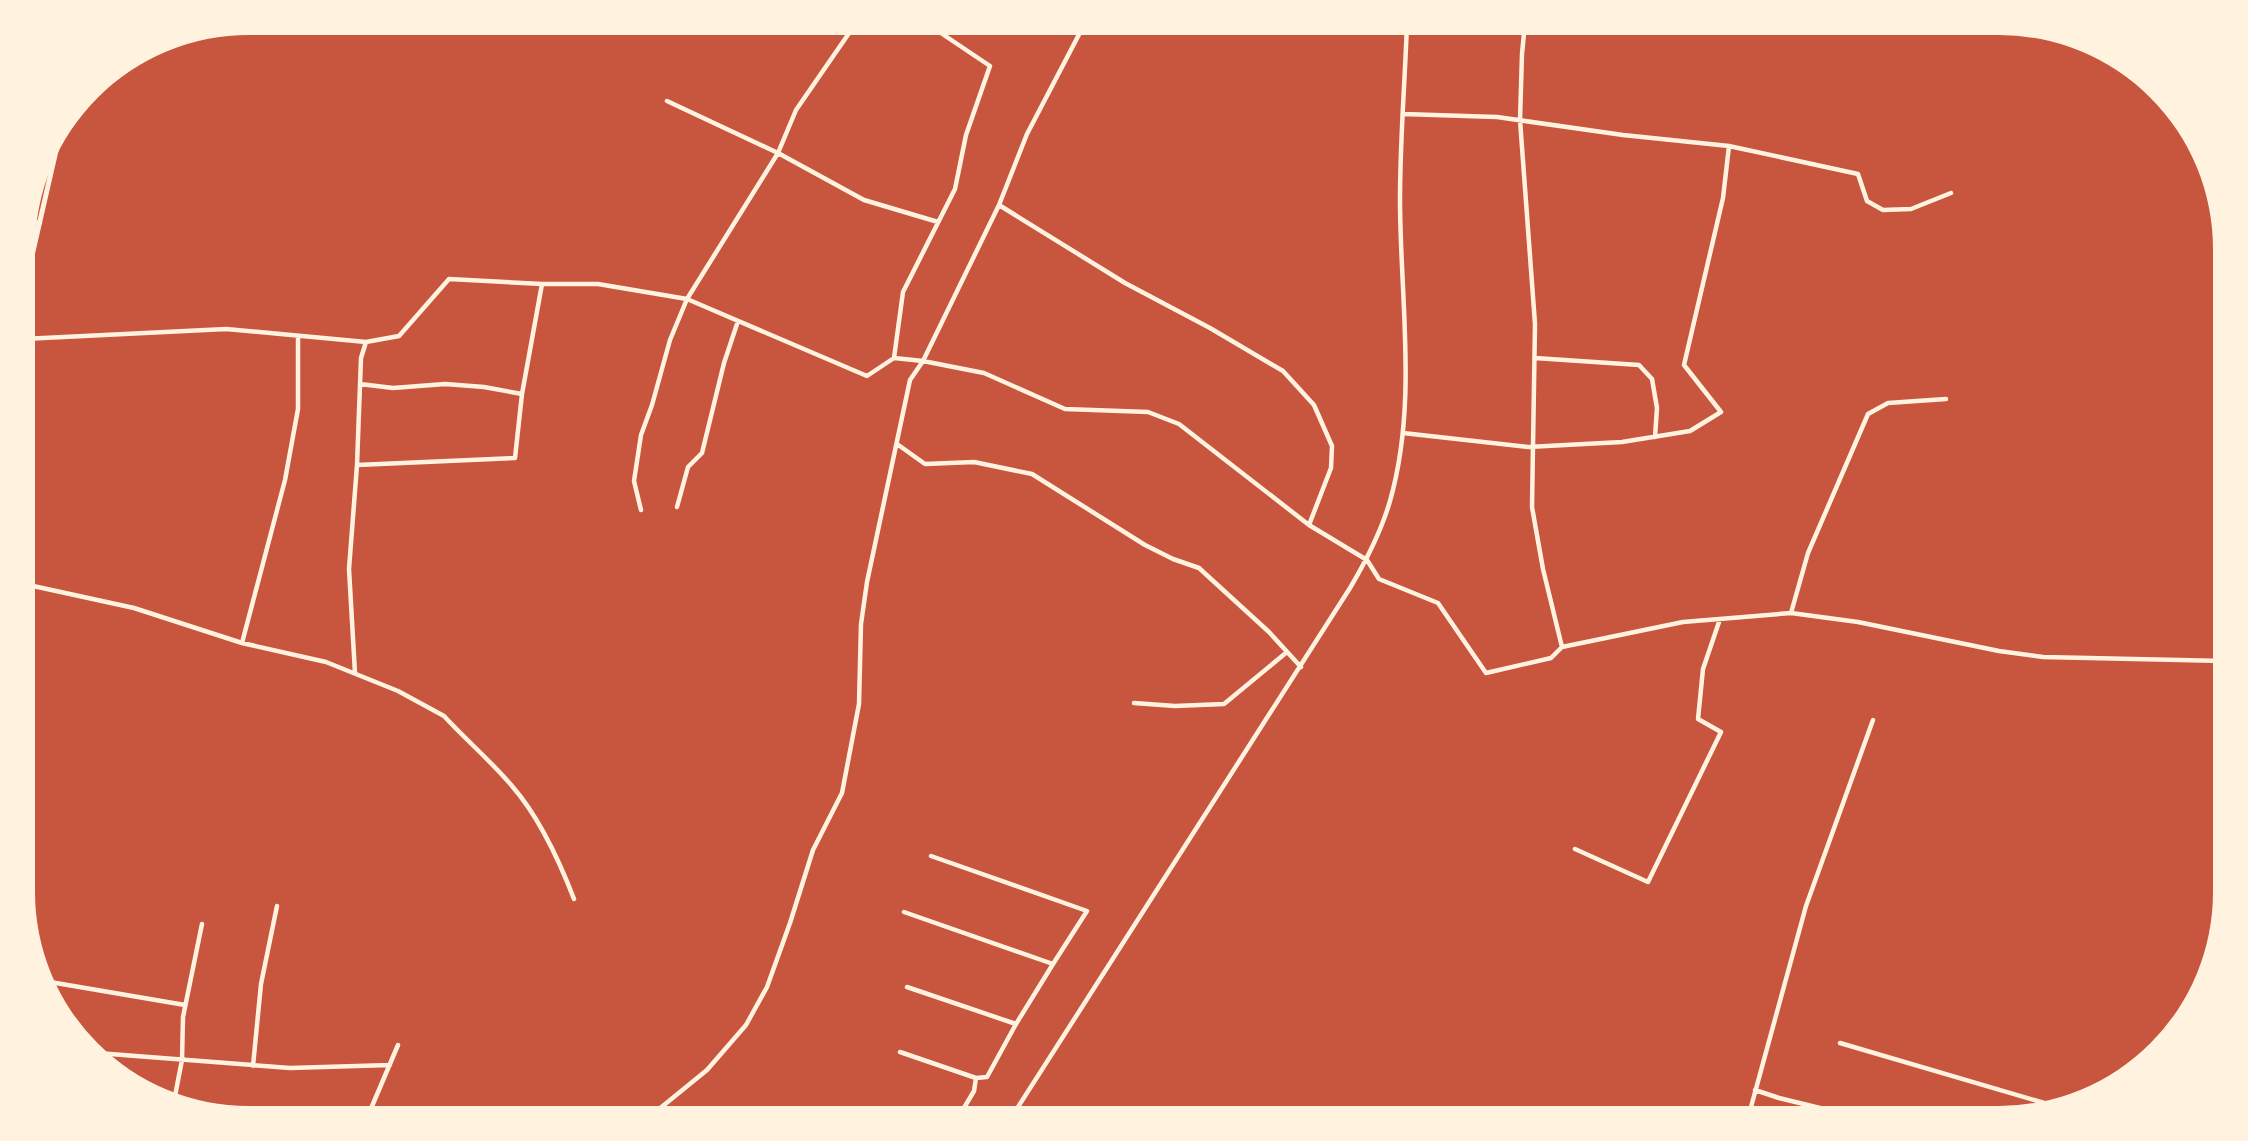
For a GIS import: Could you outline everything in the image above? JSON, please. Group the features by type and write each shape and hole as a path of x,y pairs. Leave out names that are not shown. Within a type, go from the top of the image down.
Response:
{"street":[{"path":"641,510 634,481 641,435 670,340 687,299 778,153 796,110 848,35"},
{"path":"894,358 902,292 955,189 966,135 990,66 944,35"},
{"path":"663,1106 707,1070 746,1025 767,986 813,850 842,793 859,704 861,624 910,380 923,361 999,205 1027,134 1078,35"},
{"path":"1019,1106 1367,560 1390,502 1403,433 1406,395 1400,198 1406,35"},
{"path":"1524,35 1520,120 1535,358 1532,506 1543,569 1562,648"},
{"path":"667,101 778,153 864,200 938,222"},
{"path":"1403,114 1497,117 1623,135 1729,146 1858,174 1867,201 1883,210 1911,209 1951,193"},
{"path":"1403,433 1528,447 1622,442 1690,431 1721,412 1684,365 1723,198 1729,146"},
{"path":"35,244 49,174"},
{"path":"999,205 1125,283 1283,371 1314,405 1332,446 1331,468 1309,525"},
{"path":"35,338 226,329 366,342 399,335 449,279 598,284 687,299 867,376 894,358 923,361 984,373 1065,409 1148,412 1179,424 1309,525 1367,560 1379,579 1438,603 1486,673 1551,658 1562,648 1683,622 1791,613 1858,622 1999,651 2043,657 2213,661"},
{"path":"357,465 515,458 522,394 542,284"},
{"path":"677,507 688,467 702,453 723,363 738,321"},
{"path":"242,643 285,480 298,409 298,336"},
{"path":"355,673 349,569 361,358 366,342"},
{"path":"1535,358 1639,365 1652,379 1657,408 1655,437"},
{"path":"360,384 393,388 445,384 522,394"},
{"path":"1791,613 1808,553 1868,414 1888,403 1946,399"},
{"path":"897,444 925,464 974,462 1032,474 1145,545 1199,568 1269,632 1301,667"},
{"path":"35,586 134,608 242,643 312,659 398,691 444,716 514,788 542,830 563,870 574,899"},
{"path":"1575,849 1648,882 1721,732 1698,719 1703,669 1720,619"},
{"path":"1134,703 1175,706 1224,704 1287,652"},
{"path":"1751,1106 1806,906 1873,720"},
{"path":"900,1052 976,1078 987,1077 1016,1024 1087,911 931,856"},
{"path":"253,1066 261,984 277,906"},
{"path":"904,912 1053,964"},
{"path":"176,1093 182,1060 185,1005 202,924"},
{"path":"56,983 185,1005"},
{"path":"907,987 1016,1024"},
{"path":"1840,1043 2041,1102"},
{"path":"372,1106 398,1045"},
{"path":"109,1053 290,1068 390,1065"},
{"path":"965,1106 974,1091 976,1078"},
{"path":"1755,1090 1812,1106"}]}
